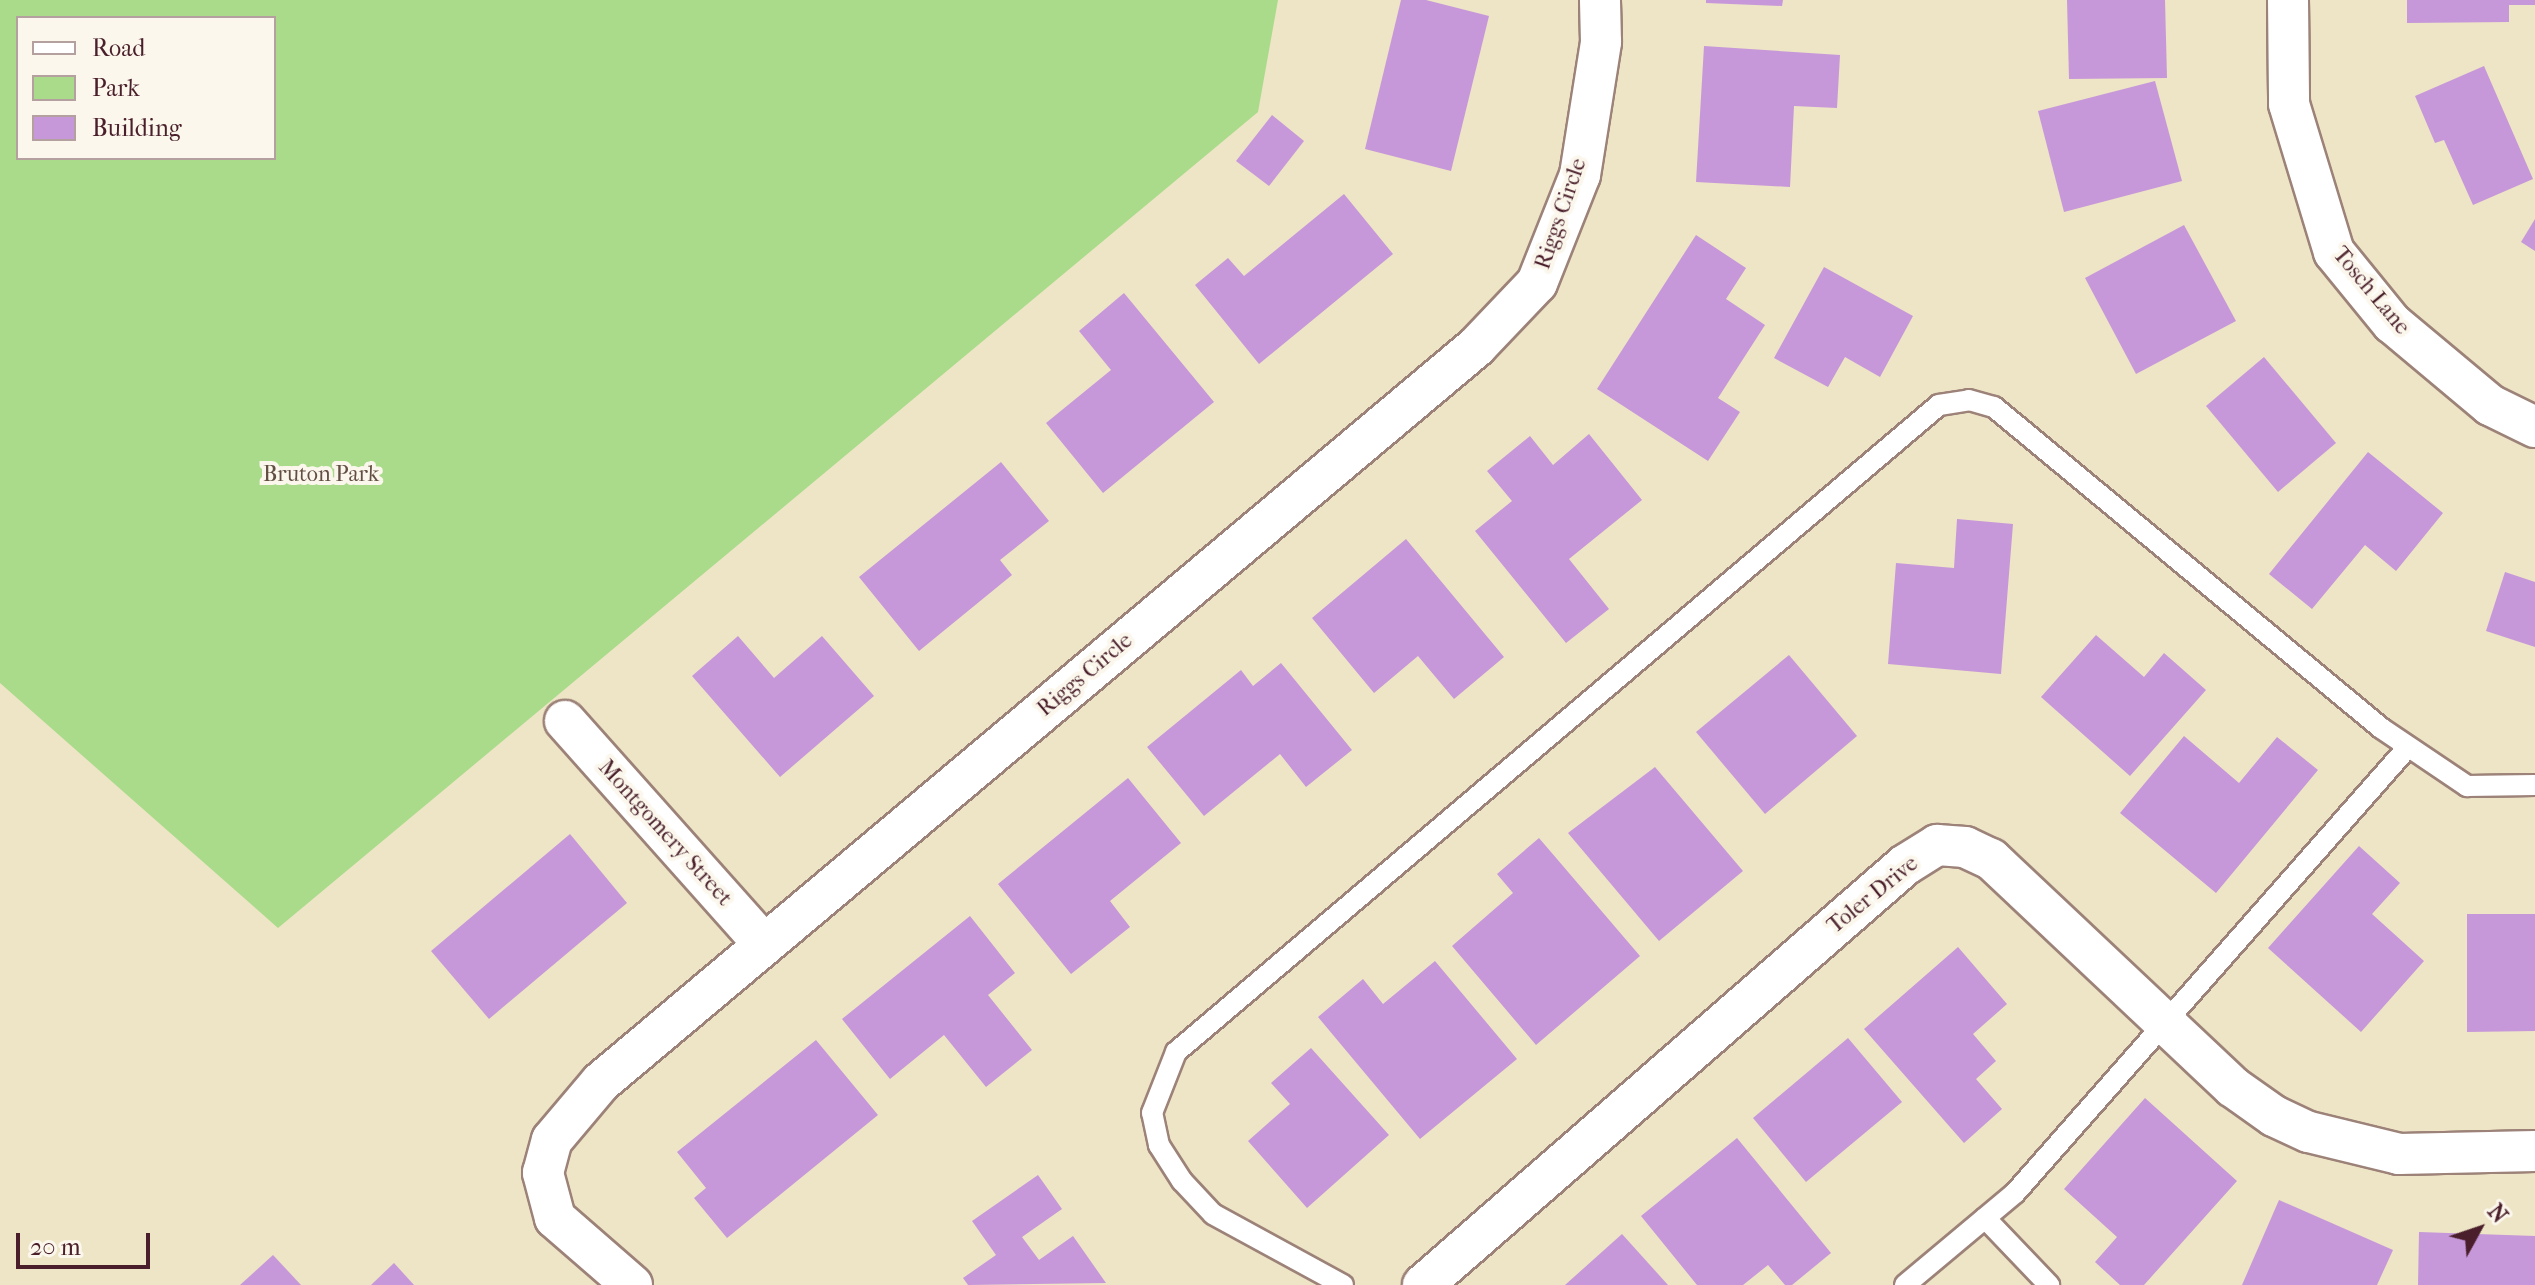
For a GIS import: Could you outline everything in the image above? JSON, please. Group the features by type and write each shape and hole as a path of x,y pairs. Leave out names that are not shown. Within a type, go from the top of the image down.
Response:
{"street":[{"name":"Riggs Circle","path":"632,1285 555,1218 543,1173 552,1140 601,1082 1476,347 1537,283 1580,175 1601,42 1600,0"},
{"name":"Tosch Lane","path":"2288,0 2289,104 2334,252 2392,323 2490,405 2535,427"},
{"name":"Montgomery Street","path":"565,721 764,944"},
{"name":"Toler Drive","path":"1423,1285 1905,865 1937,845 1965,847 1991,859 2233,1087 2309,1132 2399,1154 2535,1151"}],"lane":[{"path":"1343,1285 1213,1214 1182,1181 1159,1145 1152,1113 1176,1052 1939,405 1969,400 1994,407 2408,747 2467,786 2535,785"},
{"path":"1905,1285 2015,1193 2162,1020 2408,747"},
{"path":"1985,1218 2049,1285"}],"green space":[{"name":"Bruton Park","path":"0,0 1278,0 1258,112 278,928 0,683"}],"building":[{"path":"1401,0 1426,0 1489,16 1451,171 1365,149"},
{"path":"1706,0 1783,0 1782,6 1706,3"},
{"path":"2067,0 2165,0 2167,78 2069,79"},
{"path":"2407,0 2535,0 2535,5 2509,5 2509,22 2407,23"},
{"path":"1704,46 1840,55 1837,108 1794,106 1790,187 1696,182"},
{"path":"2484,66 2533,179 2473,205 2444,140 2435,143 2415,96"},
{"path":"2155,81 2182,181 2064,212 2038,111"},
{"path":"1272,115 1304,141 1269,186 1236,161"},
{"path":"1344,194 1393,254 1259,364 1195,285 1228,258 1244,276"},
{"path":"2535,219 2535,251 2521,242"},
{"path":"2184,225 2236,321 2136,374 2085,278"},
{"path":"1696,235 1746,268 1726,299 1765,325 1718,398 1740,412 1708,461 1597,389"},
{"path":"1824,267 1913,316 1880,377 1845,357 1828,387 1774,358"},
{"path":"1124,293 1214,402 1103,493 1046,423 1111,370 1079,331"},
{"path":"2264,357 2336,443 2278,492 2206,406"},
{"path":"1589,434 1642,500 1569,559 1609,609 1566,643 1475,531 1512,501 1487,471 1530,436 1553,465"},
{"path":"2368,452 2443,513 2396,571 2365,545 2312,609 2269,574"},
{"path":"1001,462 1049,521 1000,560 1012,575 919,651 859,577"},
{"path":"1957,519 2013,524 2001,674 1888,664 1896,563 1954,568"},
{"path":"1406,539 1504,657 1454,699 1418,656 1374,693 1312,618"},
{"path":"2505,572 2535,582 2535,647 2486,631"},
{"path":"2096,635 2144,677 2164,653 2206,690 2130,776 2041,697"},
{"path":"738,636 774,678 822,636 874,696 780,777 692,676"},
{"path":"1789,655 1857,736 1765,814 1696,732"},
{"path":"1281,663 1352,750 1306,787 1280,754 1204,816 1147,747 1241,670 1253,686"},
{"path":"2184,736 2239,783 2277,737 2318,770 2216,893 2120,813"},
{"path":"1655,767 1743,871 1659,941 1568,833"},
{"path":"1128,778 1181,843 1110,901 1130,927 1071,974 998,884"},
{"path":"570,834 627,903 489,1019 431,951"},
{"path":"1539,838 1640,956 1536,1045 1452,946 1513,893 1497,874"},
{"path":"2359,846 2400,883 2372,914 2424,961 2361,1032 2268,948"},
{"path":"2467,914 2535,914 2535,1031 2467,1032"},
{"path":"970,916 1015,973 988,995 1032,1050 986,1087 944,1035 890,1079 842,1019"},
{"path":"1958,947 2007,1004 1973,1034 1996,1061 1976,1079 2002,1109 1964,1143 1864,1029"},
{"path":"1435,961 1517,1059 1420,1139 1318,1017 1363,979 1383,1004"},
{"path":"1848,1038 1902,1102 1806,1182 1753,1118"},
{"path":"816,1040 878,1115 727,1238 694,1198 706,1188 677,1152"},
{"path":"1311,1048 1389,1135 1307,1208 1248,1141 1290,1104 1271,1083"},
{"path":"2145,1098 2237,1181 2144,1285 2120,1285 2095,1262 2117,1237 2064,1189"},
{"path":"1737,1138 1831,1253 1792,1285 1785,1285 1768,1265 1743,1285 1697,1285 1641,1216"},
{"path":"1038,1175 1062,1209 1022,1237 1039,1260 1073,1236 1106,1283 968,1285 963,1278 996,1255 972,1221"},
{"path":"2279,1200 2393,1250 2377,1285 2242,1285"},
{"path":"2419,1232 2535,1236 2535,1285 2418,1285"},
{"path":"1622,1234 1668,1285 1565,1285"},
{"path":"273,1255 301,1285 240,1285"},
{"path":"394,1263 414,1285 371,1285"}]}
